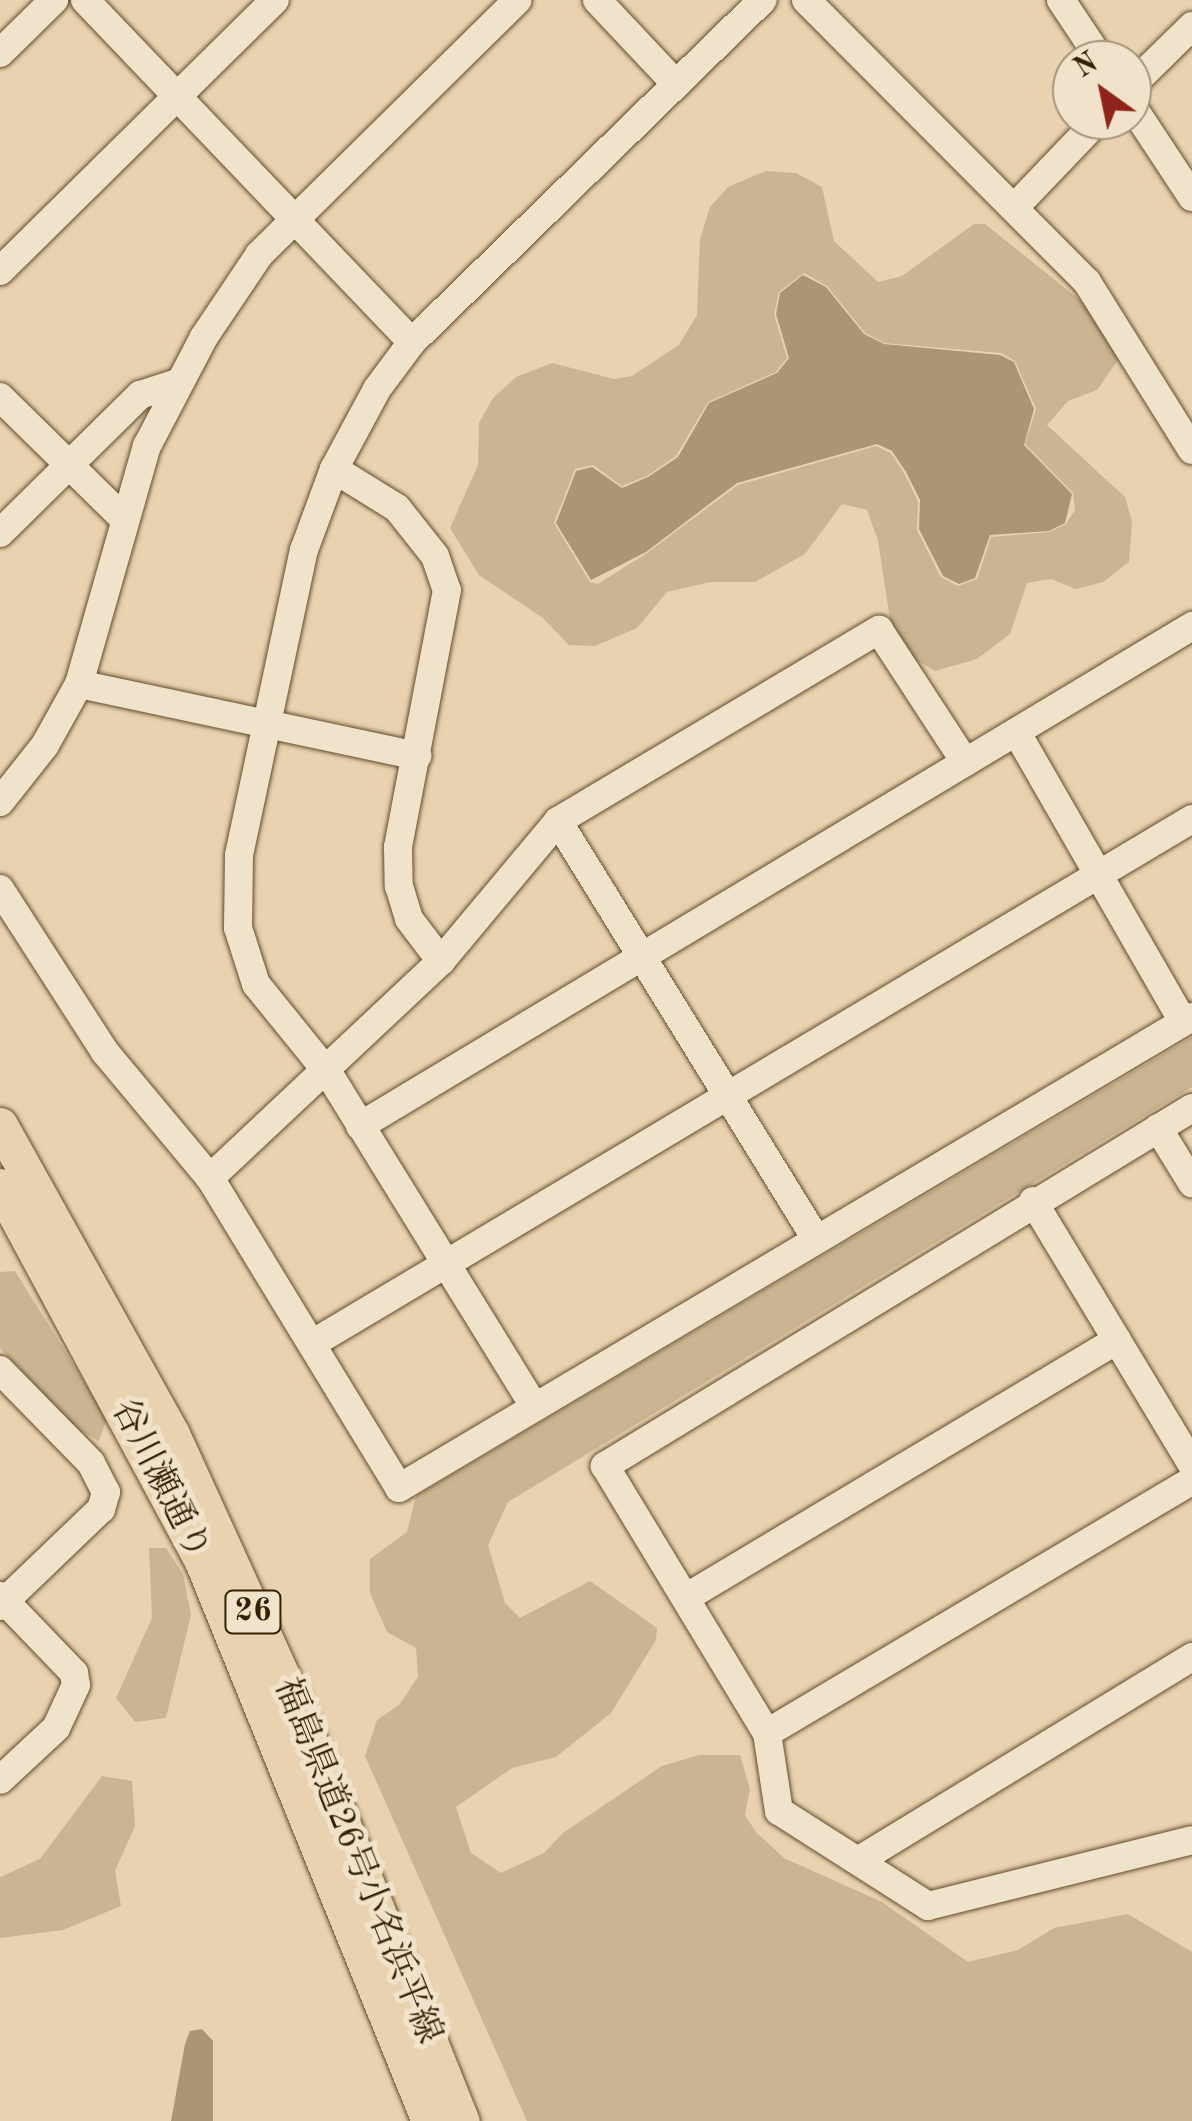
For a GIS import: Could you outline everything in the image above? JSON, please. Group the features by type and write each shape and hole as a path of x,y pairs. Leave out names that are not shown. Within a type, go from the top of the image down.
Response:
{"main road":[{"name":"福島県道26号小名浜平線","path":"0,1125 172,1434 292,1697 462,2121"},
{"name":"谷川瀬通り","path":"0,1186 202,1561 429,2121"}],"street":[{"path":"0,54 54,0"},
{"path":"85,0 297,215 412,342"},
{"path":"0,271 275,0"},
{"path":"0,802 45,744 79,684 124,519 176,383 259,255 518,0"},
{"path":"597,0 676,84"},
{"path":"534,1406 328,1073 256,984 238,928 239,856 304,550 334,469 377,389 412,342 763,0"},
{"path":"806,0 1086,282 1192,450"},
{"path":"1061,0 1088,40"},
{"path":"1152,65 1192,26"},
{"path":"1152,137 1192,198"},
{"path":"1014,207 1079,140"},
{"path":"0,534 140,394 176,383"},
{"path":"0,397 124,519"},
{"path":"334,469 397,508 435,556 447,590 398,847 399,886 409,919 441,961"},
{"path":"360,1126 1192,626"},
{"path":"210,1178 328,1073 441,961 558,821 879,630 964,762"},
{"path":"79,684 266,727 417,756"},
{"path":"0,888 124,1079 210,1178 315,1342 399,1488 1188,1020 1098,875 1017,733"},
{"path":"315,1342 1192,819"},
{"path":"558,821 816,1239"},
{"path":"1192,1108 605,1466 767,1734 779,1812 860,1859 928,1906 1192,1840"},
{"path":"1158,1128 1192,1183"},
{"path":"1033,1202 1192,1465"},
{"path":"687,1598 1117,1340"},
{"path":"0,1370 90,1463 106,1492 101,1509 2,1601 74,1673 76,1685 56,1728 0,1780"},
{"path":"767,1734 1192,1481"},
{"path":"860,1859 1192,1657"}],"shaded area":[{"path":"766,171 796,173 822,187 834,241 878,282 902,276 974,224 985,224 1106,321 1120,357 1097,390 1068,401 1047,425 1125,497 1132,521 1129,562 1103,582 1076,589 1051,579 1027,583 1010,634 977,659 935,671 911,657 890,620 878,540 867,510 842,504 805,554 755,582 711,582 667,592 637,628 595,646 569,645 543,618 479,575 450,528 478,465 479,423 493,398 516,377 552,363 614,379 632,376 679,345 697,315 700,239 710,207 728,187","holes":["804,273 827,286 865,333 884,343 1001,353 1015,361 1036,409 1025,444 1073,493 1075,510 1066,524 1049,532 991,537 977,579 958,586 941,577 917,530 918,501 904,473 891,453 876,446 738,485 647,553 598,584 590,582 554,523 575,469 593,465 622,486 647,476 676,456 708,402 776,372 787,358 774,314 779,292"]},
{"path":"803,275 826,287 864,334 884,344 1000,355 1014,362 1034,409 1024,445 1072,494 1065,523 1049,531 990,535 975,578 959,584 943,576 919,529 920,500 906,472 892,451 877,444 737,483 646,552 591,580 556,523 576,471 592,467 622,488 648,477 678,457 709,403 777,373 789,358 776,314 780,293"},
{"path":"1192,1037 1192,1087 508,1502 488,1545 505,1603 520,1618 590,1581 657,1628 656,1640 611,1713 556,1757 512,1768 456,1807 471,1853 501,1873 544,1853 563,1833 662,1766 699,1755 740,1755 750,1789 745,1815 756,1832 784,1858 882,1902 968,1962 1018,1950 1054,1928 1128,1914 1192,1952 1192,2121 527,2121 365,1756 377,1720 399,1705 418,1677 416,1648 387,1632 370,1593 370,1559 407,1532 416,1496"},
{"path":"15,1271 107,1418 99,1441 75,1428 0,1348 0,1272"},
{"path":"149,1548 166,1548 183,1574 191,1615 166,1718 135,1722 116,1698 152,1618"},
{"path":"102,1776 132,1781 135,1826 115,1871 121,1906 63,1930 0,1938 0,1877 40,1859"},
{"path":"202,2029 213,2041 213,2121 171,2121 185,2044 190,2031"}]}
